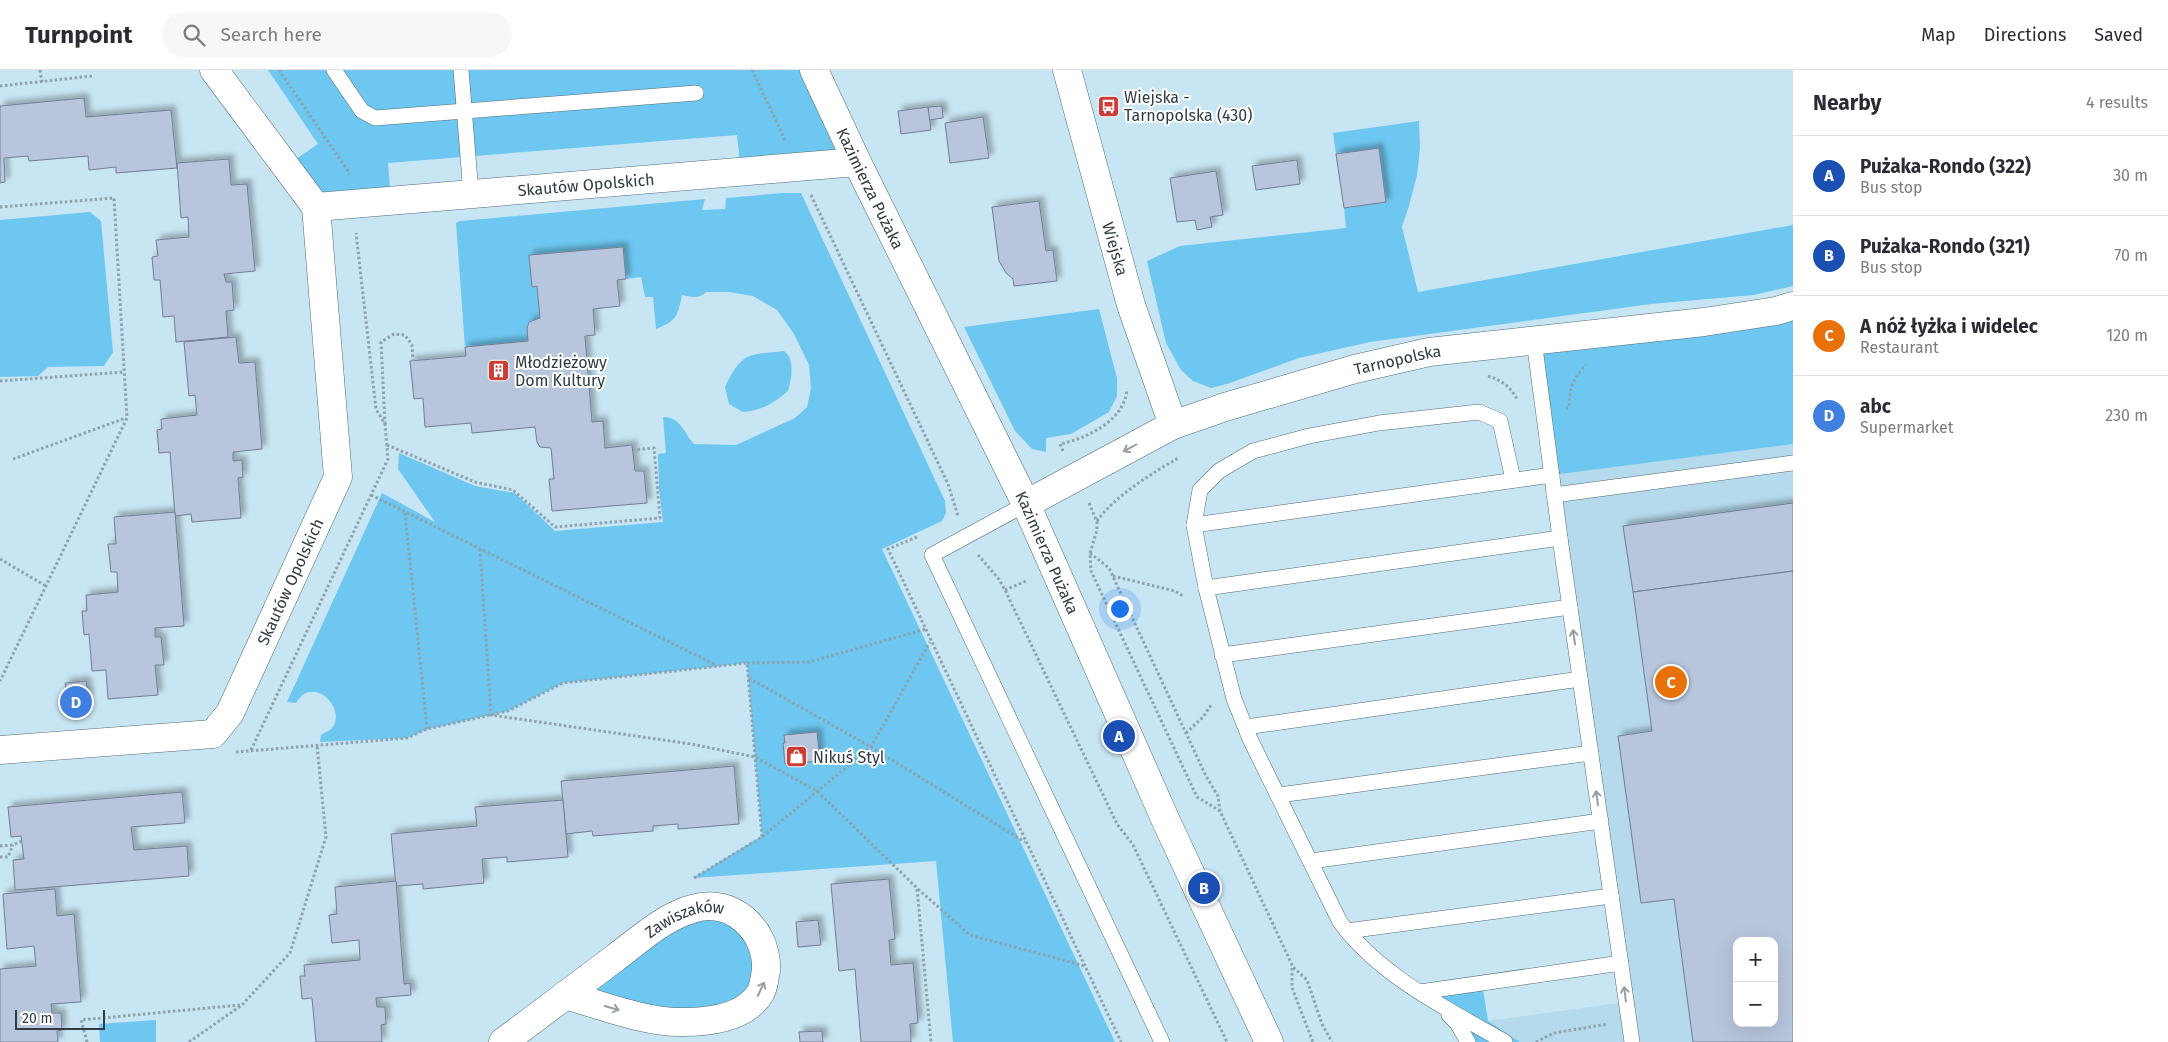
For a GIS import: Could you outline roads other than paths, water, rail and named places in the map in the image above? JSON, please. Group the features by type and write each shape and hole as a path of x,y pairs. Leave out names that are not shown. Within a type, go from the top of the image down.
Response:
{"street":[{"path":"214,70 316,207"},
{"name":"Kazimierza Pużaka","path":"814,70 857,162 1026,504 1170,830 1269,1042"},
{"name":"Wiejska","path":"1067,70 1128,297 1173,425"},
{"name":"Skautów Opolskich","path":"0,750 213,734 230,713 338,477 316,207 857,162"},
{"name":"Tarnopolska","path":"1026,504 1173,425 1302,384 1420,354 1704,322 1776,311 1793,306"},
{"name":"Zawiszaków","path":"503,1042 565,995 654,930 676,915 692,908 723,907 736,912 750,923 764,948 766,969 761,991 752,1002 737,1013 711,1021 681,1023 649,1019 565,995"}],"lane":[{"path":"334,70 362,111 375,118 696,94"},
{"path":"461,70 471,194"},
{"path":"1534,340 1560,538 1632,1042"},
{"path":"1504,1042 1437,1003 1375,960 1354,940 1340,922 1234,699 1206,588 1194,525 1200,490 1218,472 1253,451 1309,436 1379,423 1479,412 1500,421 1513,480"},
{"path":"1554,495 1793,463"},
{"path":"1194,525 1552,475"},
{"path":"1026,504 932,554 1162,1042"},
{"path":"1206,588 1560,538"},
{"path":"1222,655 1570,607"},
{"path":"1246,727 1580,679"},
{"path":"1279,795 1591,752"},
{"path":"1311,861 1601,821"},
{"path":"1347,931 1611,896"},
{"path":"1420,992 1621,963"},
{"path":"1437,1003 1457,1023 1468,1042"}],"place":[{"name":"Wiejska - Tarnopolska (430)","path":"1108,106"},
{"name":"Młodzieżowy Dom Kultury","path":"499,371"},
{"name":"A nóż łyżka i widelec","path":"1671,682"},
{"name":"abc","path":"76,702"},
{"name":"Pużaka-Rondo (322)","path":"1119,736"},
{"name":"Nikuś Styl","path":"797,757"},
{"name":"Pużaka-Rondo (321)","path":"1204,888"}]}
